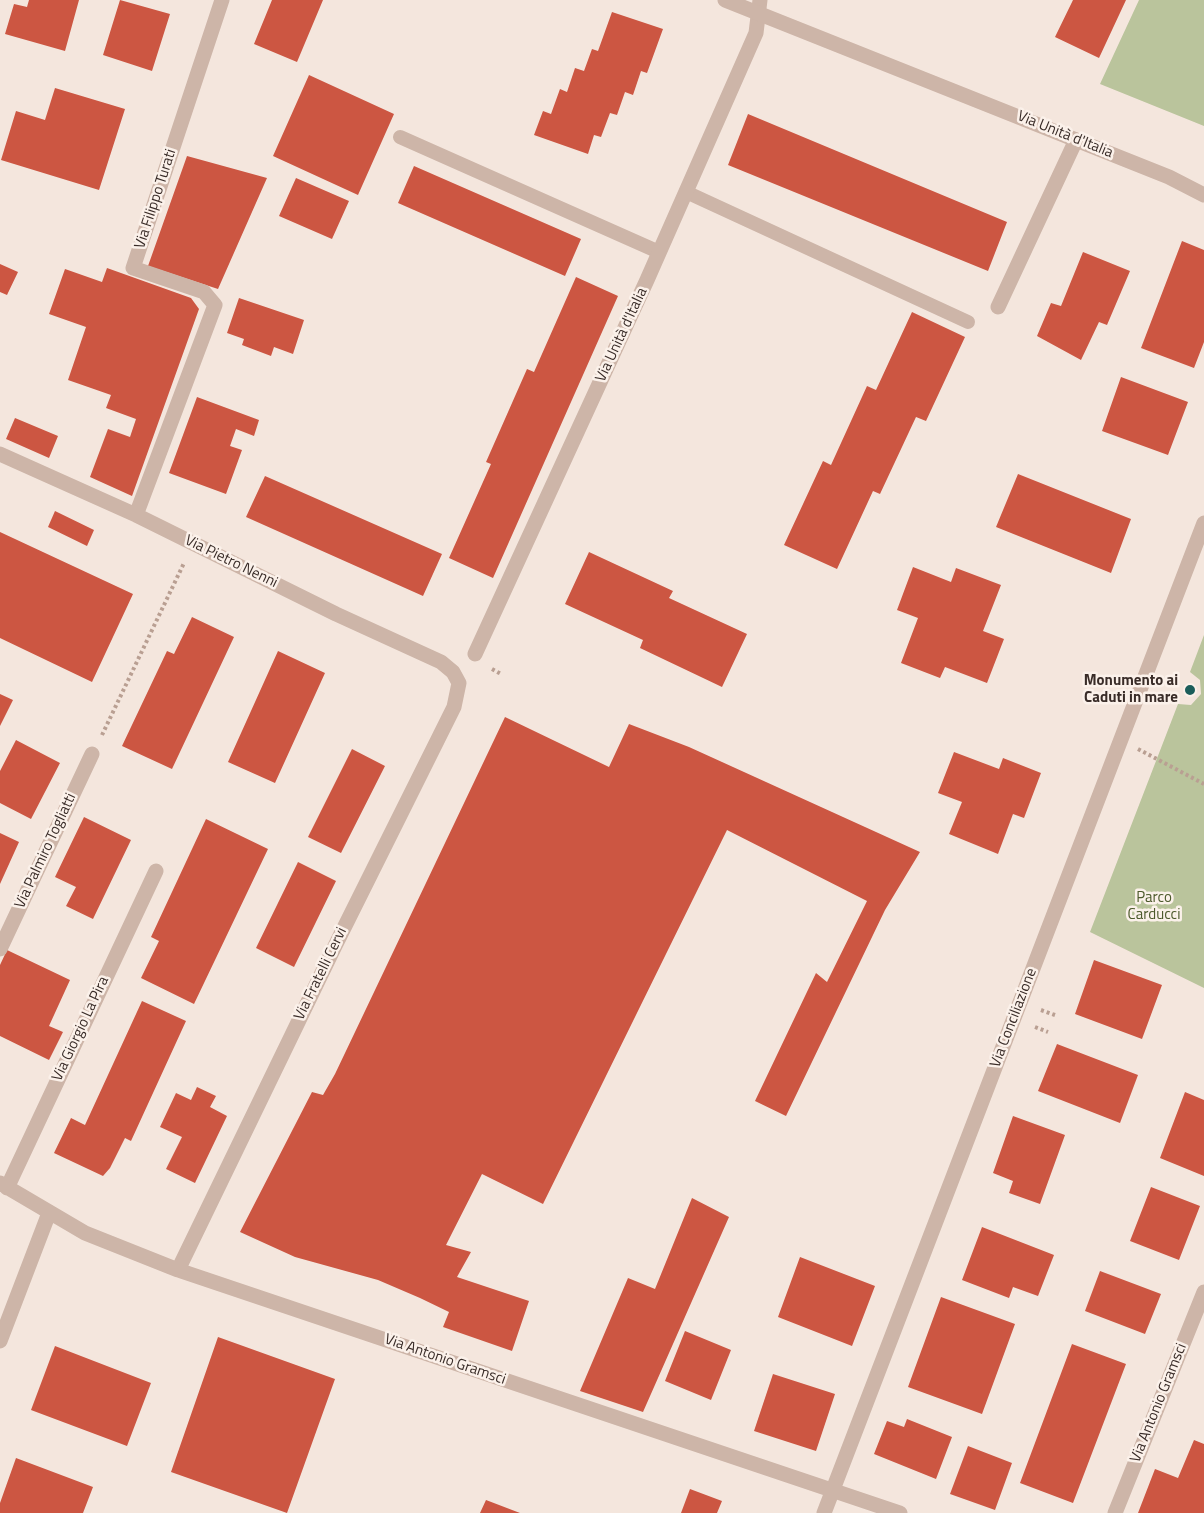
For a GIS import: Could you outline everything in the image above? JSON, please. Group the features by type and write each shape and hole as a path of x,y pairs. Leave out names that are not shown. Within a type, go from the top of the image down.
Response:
{"street":[{"name":"Via Filippo Turati","path":"136,515 215,305 212,298 204,292 133,268 222,0"},
{"name":"Via Unità d'Italia","path":"725,0 760,7 1169,177 1204,195"},
{"name":"Via Unità d'Italia","path":"475,654 686,192 756,33 760,7"},
{"path":"998,307 1076,140"},
{"name":"Via Unità d'Italia","path":"1169,177 1204,185"},
{"name":"Via Pietro Nenni","path":"0,454 136,515 336,614 441,662 457,677"},
{"name":"Via Conciliazione","path":"824,1513 1204,523"},
{"name":"Via Fratelli Cervi","path":"178,1270 454,707 459,690 457,677"},
{"name":"Via Palmiro Togliatti","path":"0,949 92,754"},
{"name":"Via Giorgio La Pira","path":"3,1185 156,871"},
{"name":"Via Antonio Gramsci","path":"3,1185 100,1240 178,1270 900,1513"},
{"path":"0,1341 49,1213"},
{"name":"Via Antonio Gramsci","path":"1115,1513 1204,1292"}],"lane":[{"path":"400,138 659,252"},
{"path":"686,192 968,322"}],"path":[{"path":"92,754 194,543"},
{"path":"492,669 501,674"},
{"path":"1154,756 1204,784"}],"green space":[{"path":"1139,0 1204,0 1204,126 1100,84"},
{"name":"Parco Carducci","path":"1204,635 1204,988 1090,932 1178,704 1191,705 1201,694 1200,680 1190,672"}],"building":[{"path":"29,0 79,0 65,51 5,34 14,4 27,7"},
{"path":"120,0 170,14 152,71 103,55"},
{"path":"272,0 323,0 297,62 254,44"},
{"path":"1073,0 1126,0 1099,58 1055,37"},
{"path":"612,12 663,29 647,73 641,71 633,95 625,92 617,115 610,113 601,137 594,135 588,154 534,135 543,111 551,114 560,89 567,92 575,68 584,71 592,49 598,51"},
{"path":"309,75 394,114 358,195 273,156"},
{"path":"55,88 125,109 99,190 1,160 16,111 45,120"},
{"path":"748,114 1007,222 988,271 728,165"},
{"path":"187,156 267,178 218,289 148,266"},
{"path":"414,166 581,239 565,276 398,203"},
{"path":"296,178 349,201 332,239 279,216"},
{"path":"1182,241 1204,250 1204,342 1194,368 1141,348"},
{"path":"1083,252 1130,271 1107,325 1099,322 1081,360 1037,336 1051,303 1061,306"},
{"path":"0,264 18,272 7,295 0,292"},
{"path":"107,268 191,298 199,309 132,496 90,477 108,429 130,437 136,419 106,408 111,395 68,380 86,327 49,314 65,269 102,282"},
{"path":"576,277 618,296 493,578 449,558 491,464 486,462 527,369 534,372"},
{"path":"239,298 304,320 293,354 274,347 271,356 242,345 244,339 227,333"},
{"path":"912,312 965,337 926,421 916,417 880,494 873,491 837,569 784,545 823,461 831,465 867,386 876,390"},
{"path":"1121,377 1188,402 1168,455 1102,431"},
{"path":"197,397 259,420 254,436 236,429 230,446 242,450 226,494 169,473"},
{"path":"15,418 58,436 49,458 6,439"},
{"path":"1018,474 1131,519 1111,573 996,527"},
{"path":"265,476 442,554 423,596 246,517"},
{"path":"55,511 94,530 87,546 48,527"},
{"path":"0,532 133,594 92,682 0,638"},
{"path":"589,552 673,591 669,598 747,634 722,687 640,648 643,640 565,604"},
{"path":"913,567 951,582 956,568 1001,585 983,631 1004,639 987,683 945,667 940,678 901,663 918,618 897,610"},
{"path":"192,617 234,637 172,769 122,746 167,651 174,654"},
{"path":"278,651 325,673 275,783 228,762"},
{"path":"0,694 13,700 0,726"},
{"path":"505,717 609,767 629,724 689,747 920,852 885,910 786,1116 755,1101 816,973 827,982 867,901 727,830 543,1204 482,1174 446,1245 471,1252 457,1277 529,1301 512,1351 443,1327 449,1312 420,1298 378,1280 295,1257 240,1232 312,1092 323,1095 335,1074"},
{"path":"16,740 60,763 31,819 0,803 0,771"},
{"path":"352,749 385,766 341,853 308,837"},
{"path":"954,752 999,769 1003,758 1041,773 1024,818 1013,814 998,854 949,834 962,802 938,793"},
{"path":"84,817 131,840 93,919 66,906 76,887 55,877"},
{"path":"206,819 268,849 194,1004 141,978 159,941 151,937"},
{"path":"0,833 19,842 0,884"},
{"path":"298,862 336,881 294,967 256,948"},
{"path":"7,950 70,980 49,1026 63,1032 49,1060 0,1036 0,965"},
{"path":"1094,960 1162,985 1142,1039 1075,1014"},
{"path":"142,1001 186,1021 131,1141 125,1138 110,1168 103,1176 54,1153 71,1118 85,1125"},
{"path":"1057,1044 1138,1075 1120,1123 1038,1091"},
{"path":"197,1087 216,1096 210,1107 227,1116 195,1183 166,1169 182,1137 160,1127 176,1093 191,1100"},
{"path":"1185,1092 1204,1100 1204,1176 1160,1158"},
{"path":"1013,1116 1065,1135 1040,1204 1009,1193 1013,1181 993,1173"},
{"path":"1151,1187 1200,1206 1179,1260 1130,1241"},
{"path":"692,1198 729,1217 643,1412 580,1391 628,1278 655,1289"},
{"path":"982,1227 1054,1255 1038,1296 1013,1287 1009,1298 962,1280"},
{"path":"800,1257 875,1286 852,1346 778,1317"},
{"path":"1100,1271 1161,1294 1145,1334 1085,1311"},
{"path":"941,1297 1015,1324 982,1414 908,1387"},
{"path":"685,1331 731,1350 711,1400 665,1381"},
{"path":"218,1337 335,1379 287,1513 171,1472"},
{"path":"1072,1344 1126,1364 1073,1503 1020,1483"},
{"path":"55,1346 151,1383 127,1446 31,1410"},
{"path":"773,1374 835,1394 816,1451 754,1431"},
{"path":"907,1419 952,1437 936,1479 874,1454 887,1421 904,1427"},
{"path":"1194,1440 1204,1444 1204,1513 1138,1513 1155,1469 1178,1478"},
{"path":"968,1446 1012,1463 995,1510 950,1494"},
{"path":"16,1458 93,1487 83,1513 0,1513 0,1503"},
{"path":"690,1489 722,1501 717,1513 681,1513"},
{"path":"486,1500 520,1513 480,1513"}],"place":[{"name":"Monumento ai Caduti in mare","path":"1190,690"}]}
